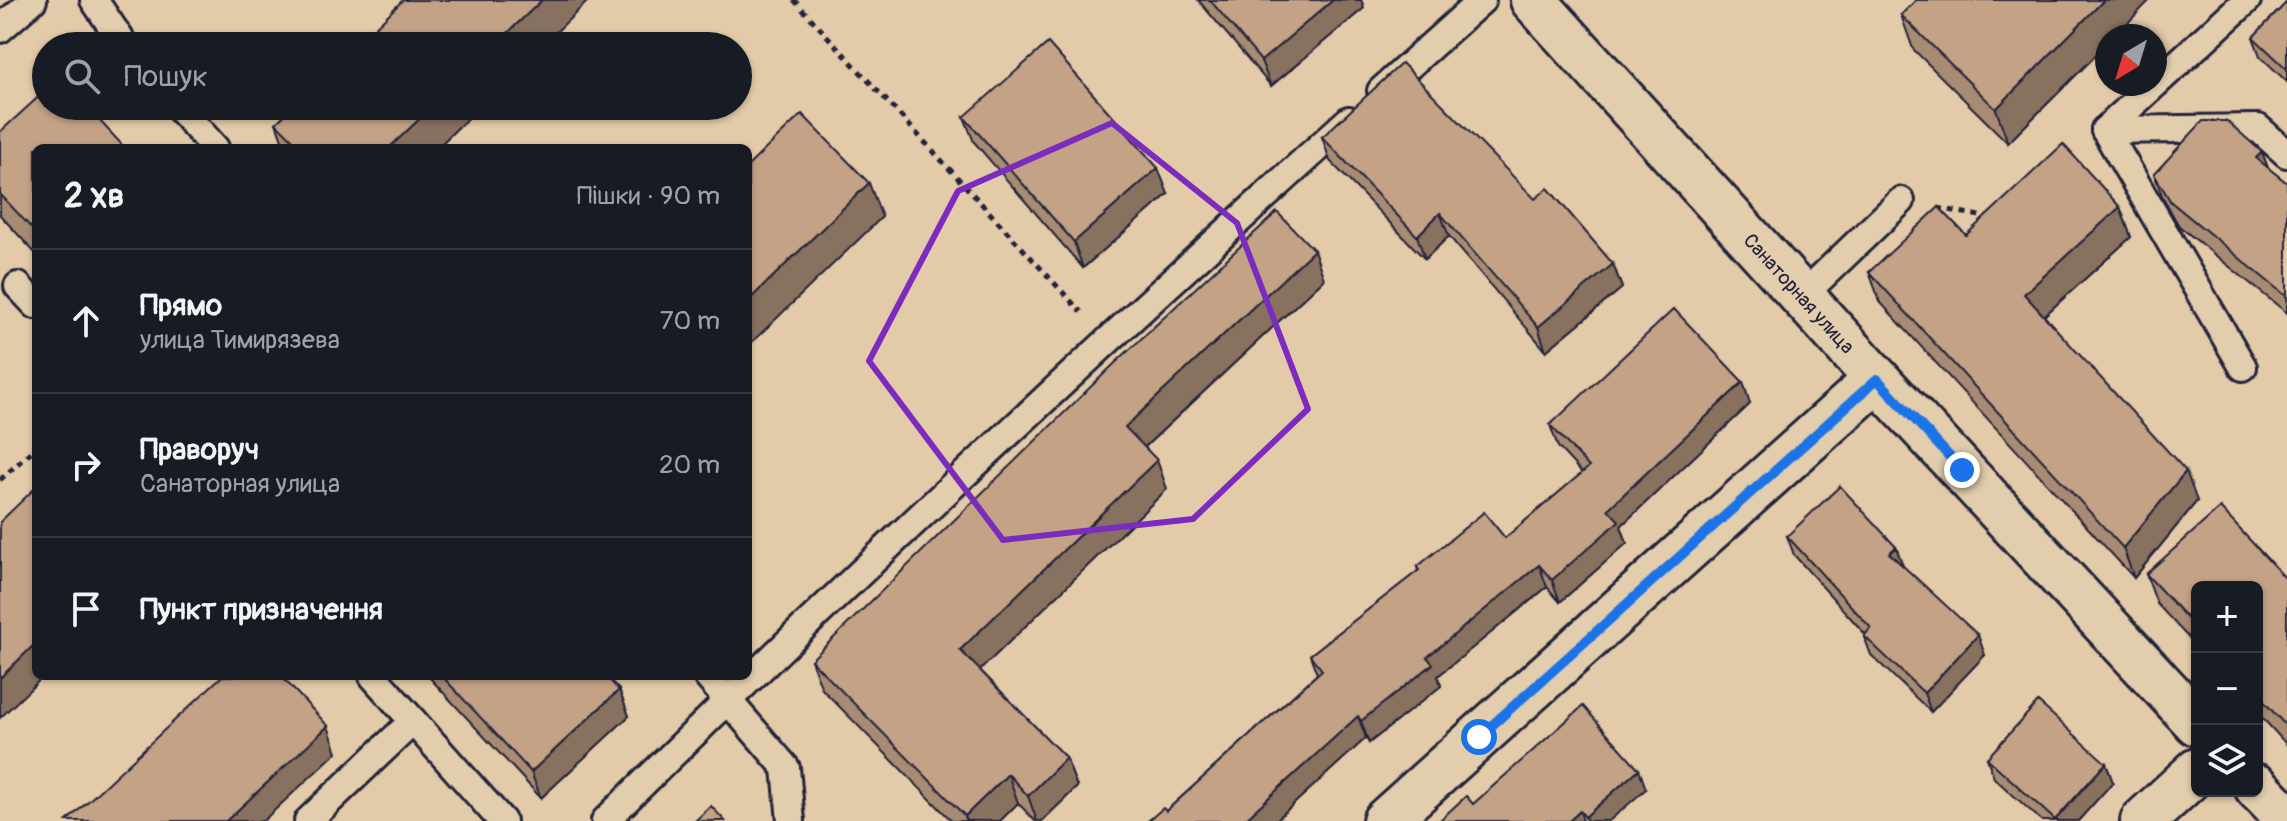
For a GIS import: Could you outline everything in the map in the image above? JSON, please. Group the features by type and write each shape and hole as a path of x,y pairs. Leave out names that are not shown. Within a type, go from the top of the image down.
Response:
{"street":[{"name":"Санаторная улица","path":"1533,0 1877,379 2191,717"},
{"path":"1385,821 1877,379"},
{"path":"2143,821 2191,777"},
{"path":"2263,793 2287,818"}],"lane":[{"path":"0,29 33,0"},
{"path":"94,0 116,32"},
{"path":"752,676 1106,339 1482,0"},
{"path":"2105,130 2247,0"},
{"path":"190,120 211,144"},
{"path":"2105,130 2258,128 2287,154"},
{"path":"2105,130 2243,367"},
{"path":"1802,296 1901,201"},
{"path":"377,680 502,821"},
{"path":"711,680 786,768 791,821"},
{"path":"605,821 748,680"},
{"path":"308,821 413,721"}],"path":[{"path":"794,0 1106,339"},
{"path":"1901,201 1994,219"},
{"path":"0,480 32,451"}],"highlighted area":[{"path":"1112,123 1237,223 1308,409 1193,519 1003,540 869,361 958,191"}],"building":[{"path":"403,0 542,0 509,32 370,32"},
{"path":"1210,0 1333,0 1261,61"},
{"path":"1916,0 2104,0 1996,109 1901,15"},
{"path":"2287,2 2287,69 2253,37"},
{"path":"1048,43 1158,168 1074,242 964,117"},
{"path":"1402,63 1535,199 1548,188 1613,264 1538,327 1440,213 1417,236 1322,137"},
{"path":"32,103 32,120 99,120 121,144 32,144 32,229 0,194 0,132"},
{"path":"802,114 869,183 752,297 752,162"},
{"path":"279,120 418,120 393,144 297,144 276,123"},
{"path":"2203,121 2227,121 2262,152 2256,158 2287,183 2287,297 2171,202 2154,174"},
{"path":"2063,144 2120,207 2024,294 2186,471 2123,548 1869,272 1939,207 1966,235"},
{"path":"1277,212 1314,250 1125,427 1157,460 960,650 1066,758 1028,796 1008,774 965,816 811,660 1112,366"},
{"path":"1674,309 1743,382 1608,509 1619,521 1552,580 1539,565 1427,657 1433,664 1361,721 1358,716 1243,821 1148,821 1163,808 1166,811 1322,670 1310,655 1419,570 1417,567 1484,512 1505,538 1589,467 1550,425"},
{"path":"1840,486 1896,547 1889,553 1978,635 1924,693 1864,636 1871,628 1787,536"},
{"path":"32,491 32,647 0,678 0,522"},
{"path":"2220,508 2287,580 2287,727 2263,701 2263,581 2191,581 2191,623 2146,574"},
{"path":"218,680 285,680 328,726 226,821 67,821"},
{"path":"446,680 610,680 619,690 531,772"},
{"path":"2038,702 2106,763 2055,820 1987,758"},
{"path":"1583,706 1639,769 1585,817 1580,811 1569,821 1439,821 1466,796 1473,804"},
{"path":"711,806 725,821 695,821"}],"route":[{"path":"1479,737 1877,379 1962,470"}]}
